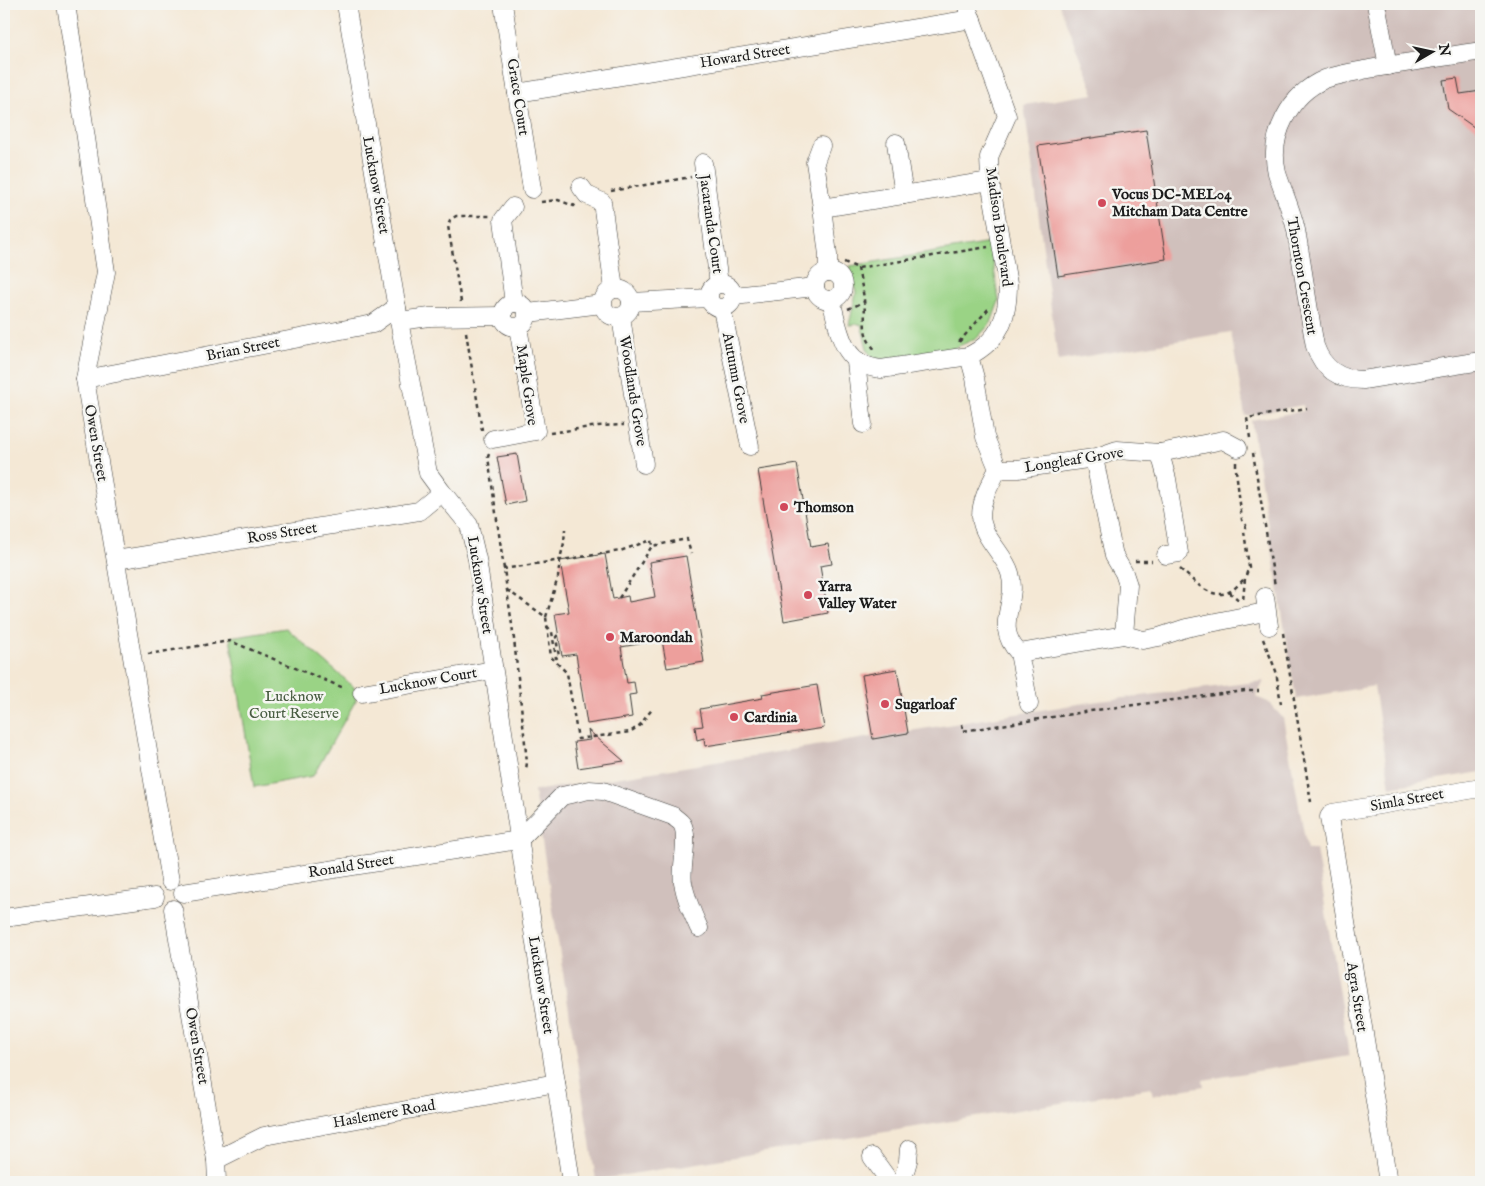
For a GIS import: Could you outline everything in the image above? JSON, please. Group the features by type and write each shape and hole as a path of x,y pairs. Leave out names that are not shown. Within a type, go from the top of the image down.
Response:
{"street":[{"name":"Owen Street","path":"66,4 106,272 85,379 170,881"},
{"name":"Lucknow Street","path":"346,4 398,314 428,472 469,525 480,574 571,1182"},
{"name":"Grace Court","path":"503,4 532,189"},
{"path":"1376,4 1388,66"},
{"name":"Howard Street","path":"518,93 969,11"},
{"name":"Madison Boulevard","path":"856,362 868,368 881,369 963,350 981,350 994,336 1005,317 1008,302 1008,284 993,249 989,157 1007,116 969,11"},
{"name":"Thornton Crescent","path":"1481,51 1335,76 1312,86 1292,105 1284,118 1278,136 1275,156 1277,171 1295,228 1315,346 1318,356 1330,369 1350,380 1363,380 1481,361"},
{"path":"896,143 904,195"},
{"path":"821,146 815,162 828,264 844,284 840,295 831,300 820,297 815,287 818,277 828,264"},
{"name":"Jacaranda Court","path":"704,169 721,297"},
{"path":"822,208 990,181"},
{"path":"590,195 614,289"},
{"path":"508,309 503,220 513,207"},
{"path":"631,302 721,297 815,287"},
{"path":"614,289 623,290 630,297 629,311 621,317 610,317 606,314 602,304 605,294 614,289"},
{"name":"Autumn Grove","path":"721,297 750,446"},
{"path":"831,300 846,350 856,362 863,424"},
{"path":"398,314 430,317 508,309 523,305 523,320 602,304"},
{"name":"Brian Street","path":"85,379 373,324 398,314"},
{"name":"Woodlands Grove","path":"621,317 644,464"},
{"name":"Maple Grove","path":"493,439 536,431 523,320"},
{"path":"963,350 975,378 985,437 998,469 984,500 981,516 984,528 1010,573 1012,591 1006,621 1007,635 1012,647 1019,653 1029,704"},
{"name":"Longleaf Grove","path":"998,469 1018,469 1094,458 1117,450 1160,452 1223,440 1246,444"},
{"path":"1160,452 1167,479 1179,553 1168,561"},
{"path":"1094,458 1114,556 1121,567 1128,585 1124,635"},
{"name":"Ross Street","path":"116,560 419,511 442,492"},
{"path":"1019,653 1124,635 1143,640 1186,628 1269,619"},
{"name":"Lucknow Court","path":"362,693 493,670"},
{"name":"Simla Street","path":"1332,813 1481,788"},
{"path":"520,840 562,796 589,790 603,791 673,816 682,825 685,835 683,883 686,898 699,928"},
{"name":"Agra Street","path":"1332,813 1329,816 1329,821 1388,1182"},
{"name":"Ronald Street","path":"183,893 520,840"},
{"path":"170,881 179,885 183,893 182,903 174,909 168,910 159,906 155,892 160,884 170,881"},
{"path":"4,918 155,897"},
{"name":"Owen Street","path":"174,909 216,1160 217,1182"},
{"name":"Haslemere Road","path":"216,1160 264,1136 556,1083"},
{"path":"902,1182 908,1161 909,1149"},
{"path":"872,1157 890,1182"}],"path":[{"path":"513,207 558,200 574,206 590,195 704,169"},
{"path":"828,264 858,268 993,249"},
{"path":"858,268 864,302 865,332 869,343 878,353"},
{"path":"963,350 993,300"},
{"path":"1276,595 1246,444 1247,418 1307,408"},
{"path":"536,431 544,434 598,426 638,424"},
{"path":"493,439 488,458 514,639 527,762 525,777"},
{"path":"1229,592 1243,603 1248,561 1244,531 1246,526 1242,520 1236,470 1246,444"},
{"path":"565,530 558,577 546,617 546,625 550,657 567,673 578,739 630,732 640,725 653,708"},
{"path":"652,546 688,539 690,554"},
{"path":"503,569 620,551 651,540 652,546 619,598"},
{"path":"1121,567 1129,562 1168,561 1201,587 1210,592 1221,594 1229,592 1245,578"},
{"path":"506,590 546,617"},
{"path":"1269,619 1261,634 1276,671 1281,704"},
{"path":"1269,619 1311,802"},
{"path":"546,625 552,632 556,658 559,657 556,637 558,633 552,632"},
{"path":"132,656 230,641 344,688"},
{"path":"962,724 963,731 1110,708 1245,691 1259,691"}],"shaded area":[{"path":"1059,4 1481,4 1481,772 1390,787 1374,686 1296,699 1251,420 1304,411 1303,405 1245,416 1231,332 1058,361 1024,105 1094,94"},
{"path":"1264,681 1256,697 1268,702 1283,718 1307,850 1316,849 1349,1056 1203,1080 1204,1086 1153,1095 1151,1088 596,1180 534,791 1091,702"}],"green space":[{"path":"990,243 999,301 991,323 977,338 950,350 877,361 868,352 861,324 849,325 856,293 850,266"},
{"name":"Lucknow Court Reserve","path":"286,628 354,687 356,700 313,776 254,787 230,637"}],"building":[{"path":"1457,78 1460,94 1481,91 1481,132 1448,109 1443,80"},
{"name":"Vocus DC-MEL04 Mitcham Data Centre","path":"1146,130 1166,259 1058,276 1038,146"},
{"path":"517,454 525,501 506,505 497,457"},
{"name":"Thomson","path":"797,464 811,547 828,544 832,564 820,566 828,613 784,621 758,470"},
{"name":"Maroondah","path":"605,554 613,599 628,596 629,602 655,597 649,562 686,556 704,662 667,668 662,640 621,647 627,683 634,682 636,694 629,695 632,717 587,724 576,654 562,656 555,614 569,612 560,561"},
{"name":"Sugarloaf","path":"897,669 908,733 873,739 862,675"},
{"path":"817,685 824,728 705,746 704,738 697,740 695,727 703,726 700,709 763,698 762,694"},
{"path":"588,730 624,761 578,768 574,742 590,740"}],"place":[{"name":"Vocus DC-MEL04 Mitcham Data Centre","path":"1102,203"},
{"name":"Thomson","path":"784,507"},
{"name":"Yarra Valley Water","path":"808,595"},
{"name":"Maroondah","path":"610,637"},
{"name":"Sugarloaf","path":"885,704"},
{"name":"Cardinia","path":"734,717"}]}
